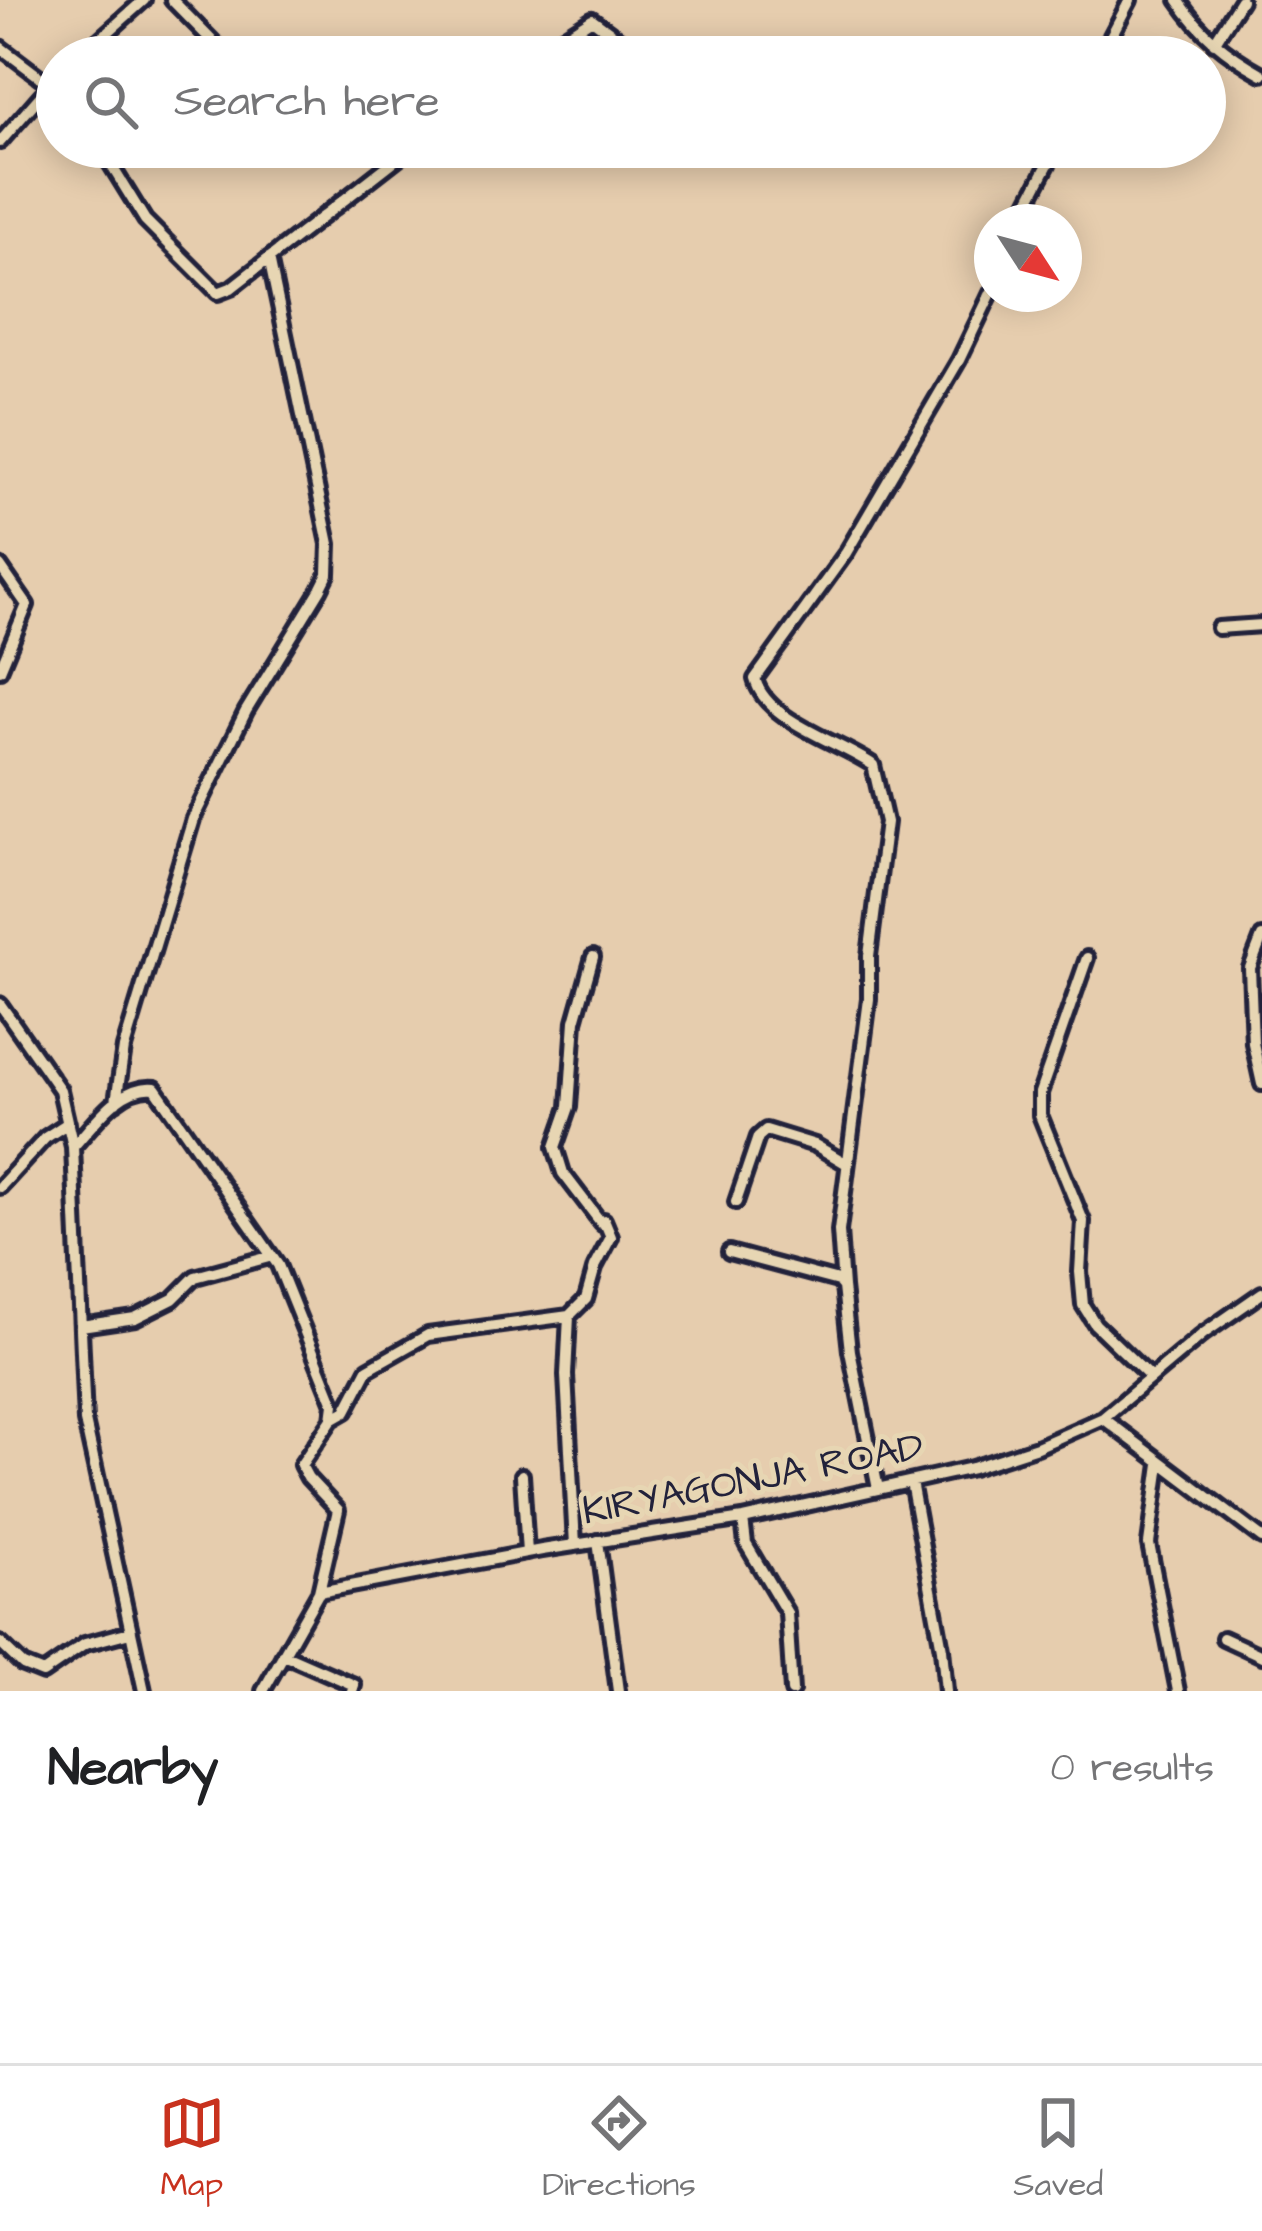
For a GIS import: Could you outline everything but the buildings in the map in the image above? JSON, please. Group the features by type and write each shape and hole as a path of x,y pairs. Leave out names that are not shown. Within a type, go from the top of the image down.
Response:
{"street":[{"path":"104,36 144,0"},
{"path":"172,0 207,36"},
{"path":"1111,36 1130,0"},
{"path":"1178,0 1206,36"},
{"path":"1218,36 1241,0"},
{"path":"565,36 592,19 615,36"},
{"path":"0,46 36,70"},
{"path":"1226,51 1262,74"},
{"path":"0,142 36,103"},
{"path":"113,168 145,220 212,290 224,292 385,168"},
{"path":"1027,204 1046,168"},
{"path":"116,1102 124,1048 193,819 246,711 328,574 329,544 269,258"},
{"path":"878,1489 850,1351 838,1240 886,822 873,765 772,709 754,679 846,553 982,312"},
{"path":"0,566 27,605 0,670"},
{"path":"1218,628 1262,626"},
{"path":"1262,937 1250,968 1253,1043 1262,1084"},
{"path":"593,957 575,1021 569,1107 555,1147 563,1173 611,1237"},
{"path":"1087,958 1040,1093 1040,1114 1083,1221 1083,1305 1095,1324 1150,1377"},
{"path":"0,1004 60,1090 74,1147 85,1421 144,1691"},
{"path":"74,1147 116,1102 138,1088 155,1088 278,1265 334,1403 332,1419 301,1465 338,1510 319,1592 263,1691"},
{"path":"0,1187 45,1138 68,1123"},
{"path":"736,1202 758,1137 766,1130 815,1145 847,1164"},
{"path":"332,1419 346,1412 368,1369 428,1335 569,1316 586,1299 611,1237 604,1220"},
{"path":"729,1252 787,1265 838,1281 843,1287"},
{"path":"81,1326 135,1318 173,1299 195,1277 269,1257"},
{"name":"KIRYAGONJA ROAD","path":"319,1592 743,1519 1037,1448 1103,1418 1262,1293"},
{"path":"569,1316 566,1376 575,1545"},
{"path":"1103,1418 1262,1538"},
{"path":"1160,1464 1149,1544 1178,1691"},
{"path":"522,1475 527,1553"},
{"path":"911,1482 946,1691"},
{"path":"743,1519 746,1544 787,1613 792,1691"},
{"path":"598,1541 618,1691"},
{"path":"0,1643 22,1665 43,1673 86,1645 130,1631"},
{"path":"1222,1639 1262,1656"},
{"path":"283,1654 354,1685 352,1691"}]}
